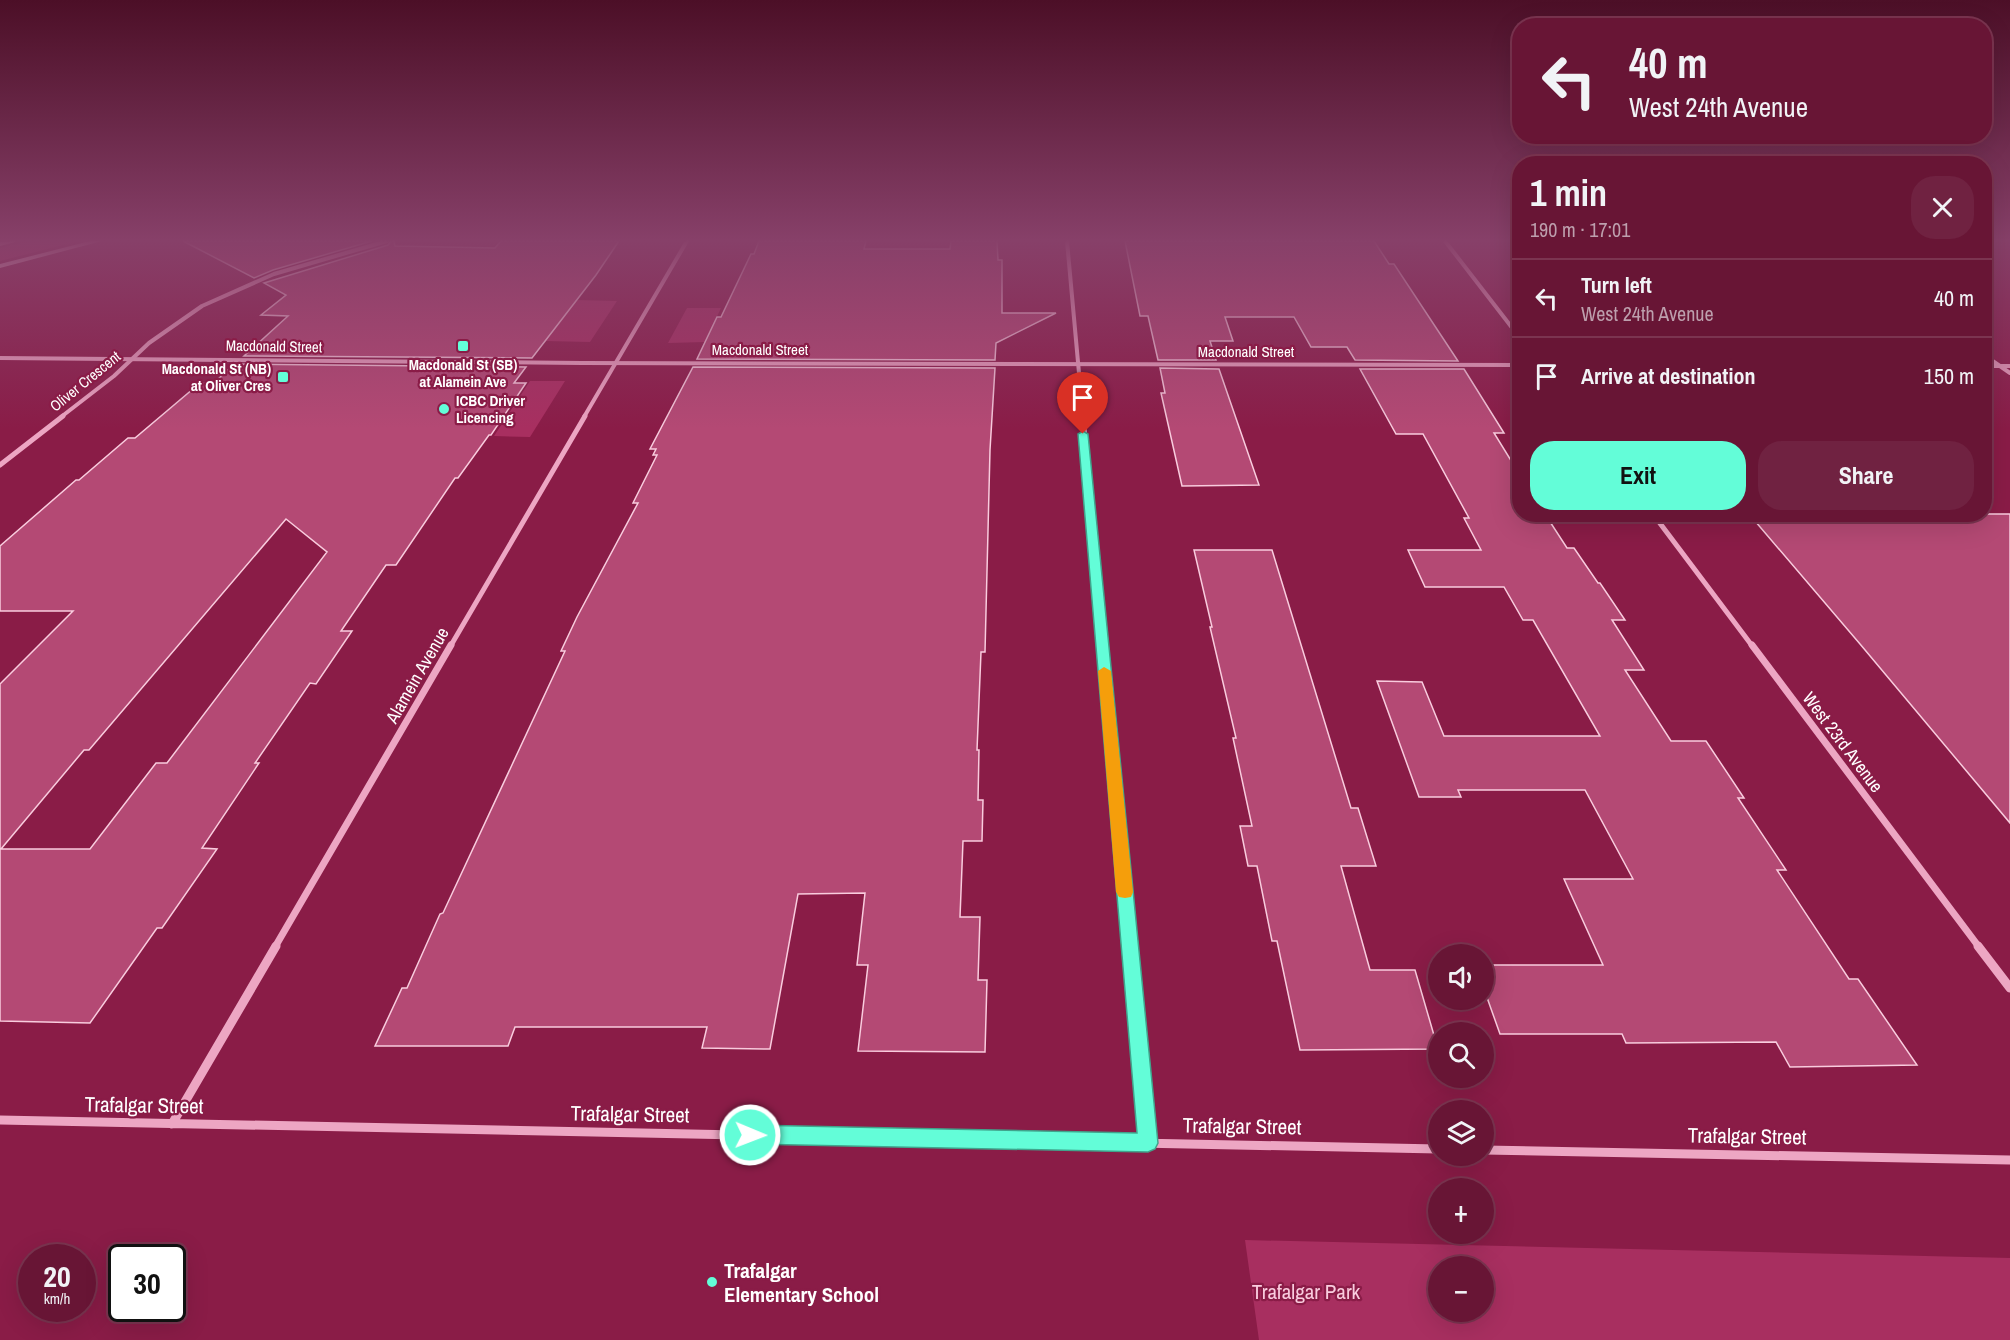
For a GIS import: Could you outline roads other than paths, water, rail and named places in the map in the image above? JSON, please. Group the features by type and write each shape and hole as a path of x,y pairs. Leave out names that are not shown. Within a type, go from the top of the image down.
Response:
{"street":[{"name":"Oliver Crescent","path":"0,465 106,382 149,343 207,304"},
{"name":"Alamein Avenue","path":"172,1124 651,304"},
{"path":"1072,304 1148,1143"},
{"path":"1494,304 1512,328"},
{"name":"Macdonald Street","path":"0,358 617,363 1512,365"},
{"path":"1992,360 2010,373"},
{"path":"1992,366 2010,366"},
{"name":"West 23rd Avenue","path":"1659,522 2010,988"},
{"name":"Trafalgar Street","path":"0,1120 1428,1149"},
{"name":"Trafalgar Street","path":"1494,1150 2010,1160"}],"place":[{"name":"Macdonald St (SB) at Alamein Ave","path":"463,346"},
{"name":"Macdonald St (NB) at Oliver Cres","path":"283,377"},
{"name":"ICBC Driver Licencing","path":"444,409"},
{"name":"Trafalgar Elementary School","path":"712,1282"}],"park label":[{"name":"Trafalgar Park","path":"1306,1291"}]}
